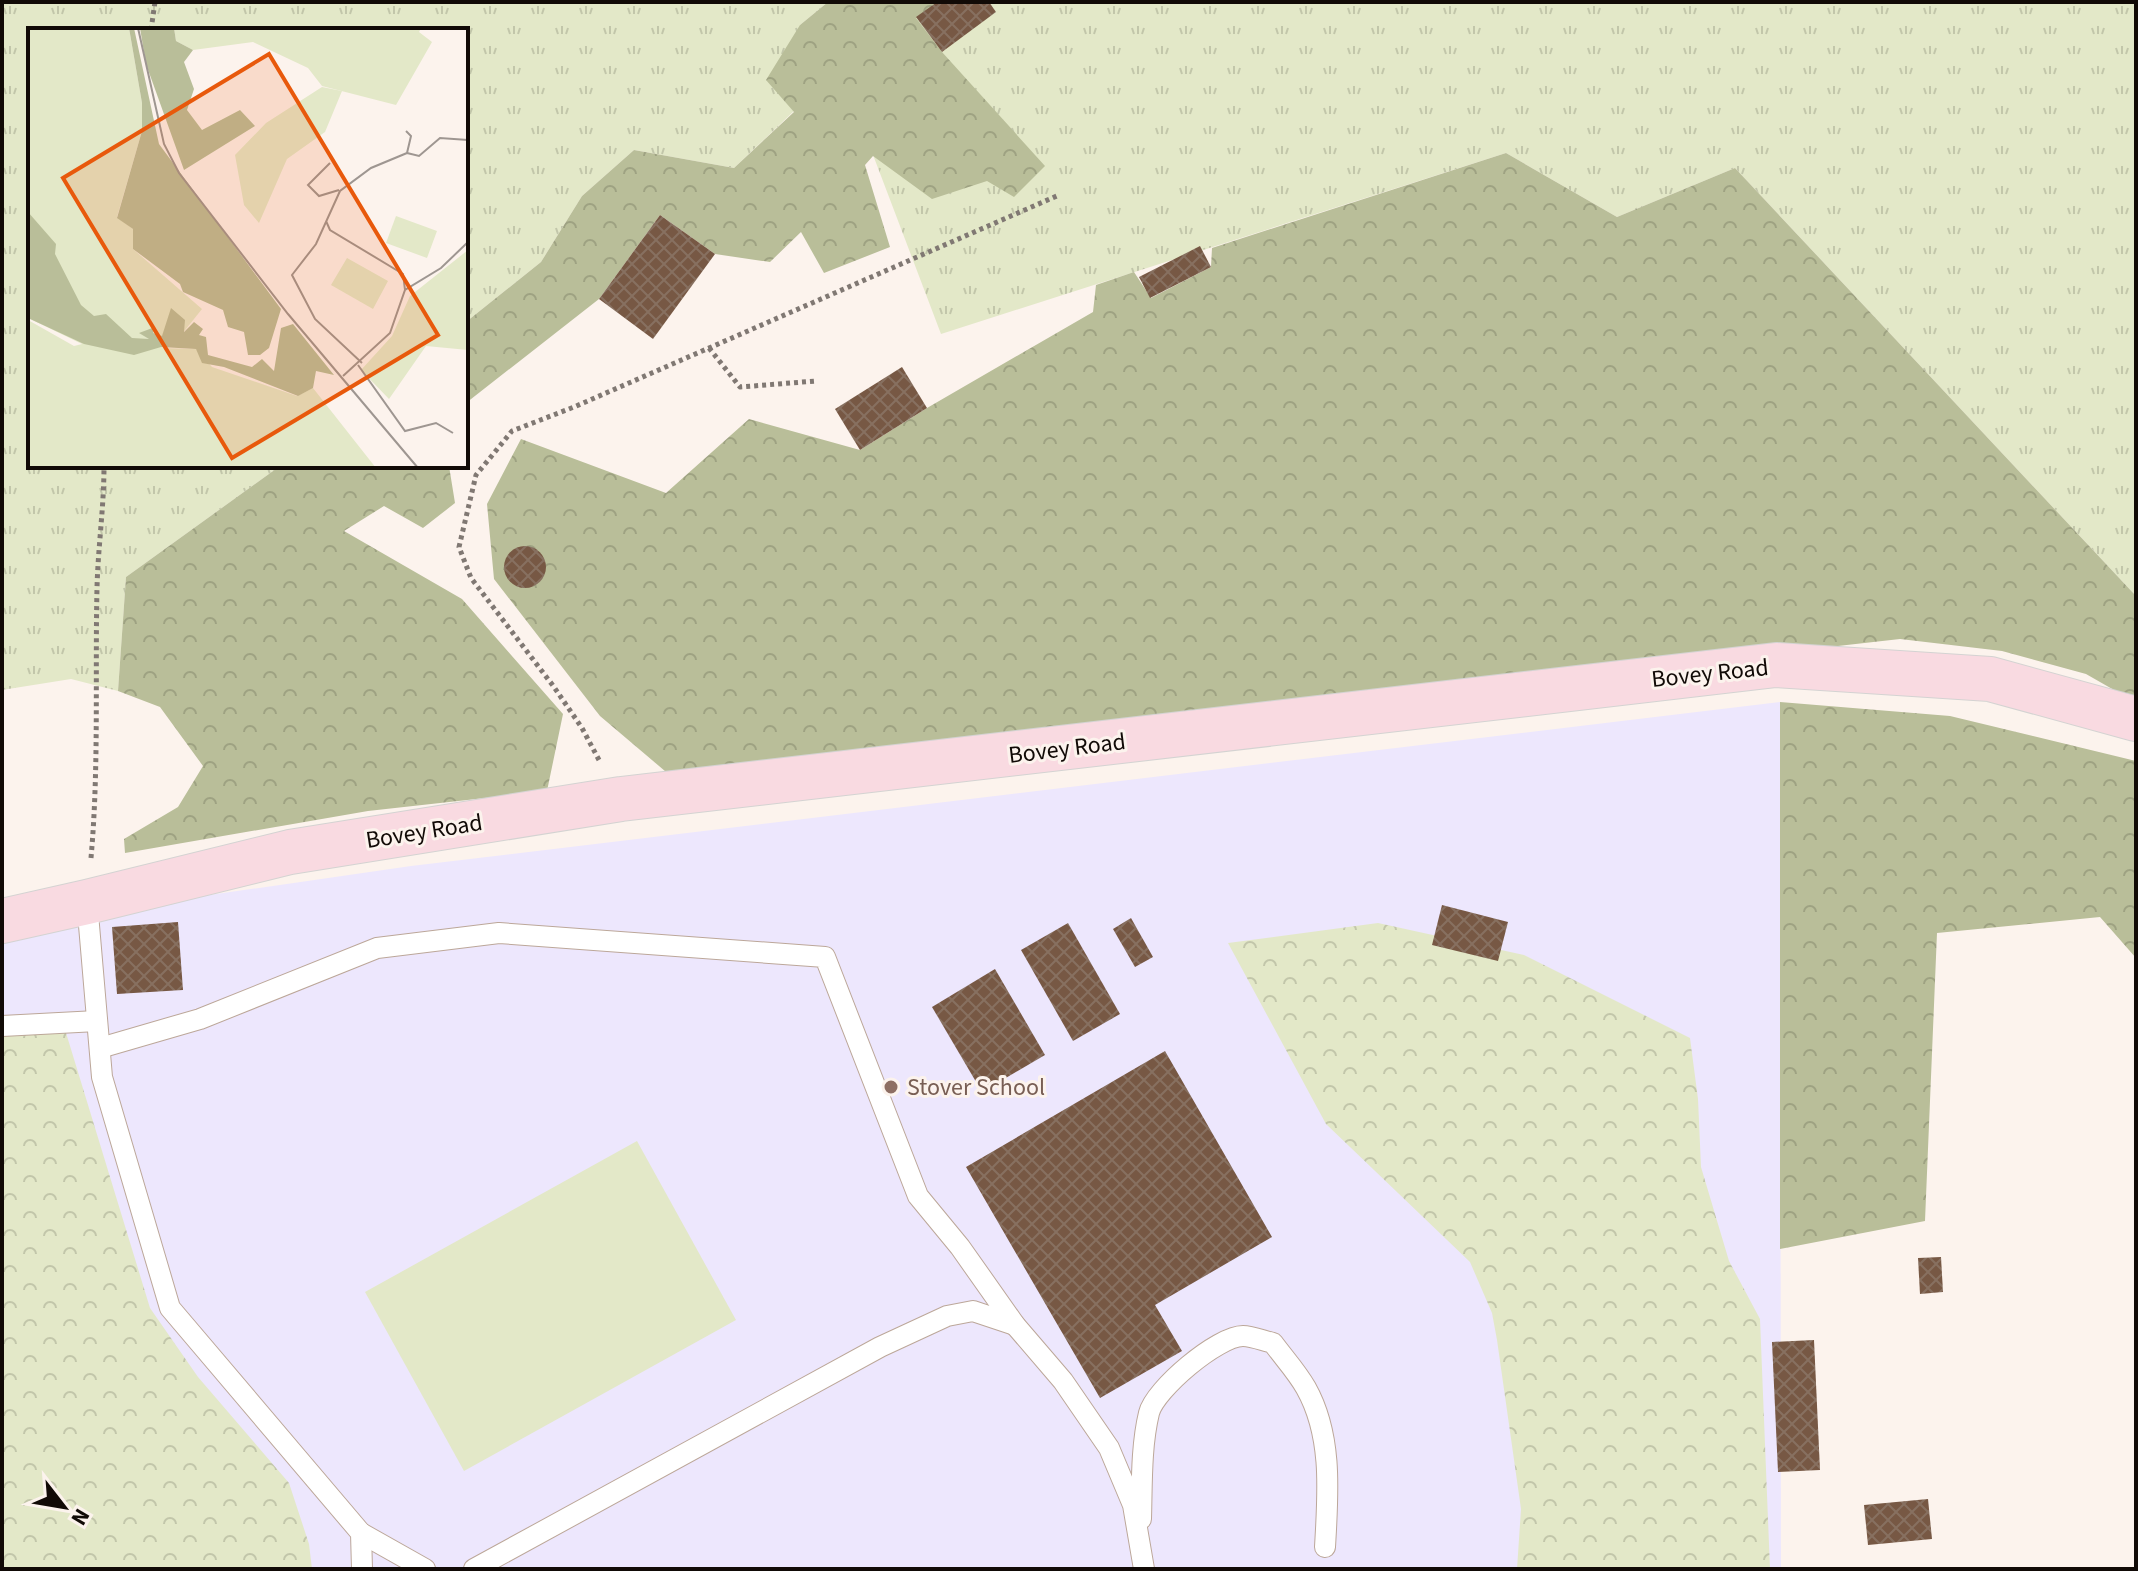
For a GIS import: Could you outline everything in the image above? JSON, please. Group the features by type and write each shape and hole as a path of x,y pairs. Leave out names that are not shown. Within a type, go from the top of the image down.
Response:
{"main road":[{"name":"Bovey Road","path":"2,921 290,852 621,799 1776,665 1990,679 2136,719"}],"lane":[{"path":"87,902 102,1077 170,1308 361,1533 425,1569"},
{"path":"100,1048 200,1019 377,948 499,933 825,957 918,1196 960,1247 1015,1325 1063,1381 1109,1448 1133,1505 1142,1559"},
{"path":"2,1026 97,1021"},
{"path":"474,1569 880,1347 947,1316 973,1311 1015,1325"},
{"path":"1142,1559 1144,1453 1150,1410 1177,1375 1201,1355 1240,1336 1273,1343 1307,1389 1323,1437 1329,1479 1325,1547"},
{"path":"361,1533 362,1569"}],"path":[{"path":"151,28 155,2"},
{"path":"621,799 582,728 471,578 459,547 476,475 512,431 574,407 1059,195"},
{"path":"709,348 740,387 816,381"},
{"path":"87,902 95,812 97,585 104,468"}],"shaded area":[{"name":"Stover School","path":"1780,702 1781,1569 2,1569 2,925 411,866"}],"green space":[{"path":"2,2 828,2 800,25 794,111 734,168 634,150 582,196 541,262 468,320 468,28 28,28 28,468 277,468 126,577 118,691 71,679 2,690"},
{"path":"828,2 937,2 916,18 942,52 1045,166 1014,197 987,181 932,199 873,156 865,165 890,247 824,273 801,232 770,262 715,254 660,215 599,299 468,401 468,320 541,262 582,196 634,150 734,168 794,112 766,80 800,25"},
{"path":"853,2 2136,2 2136,596 1735,168 1617,217 1506,153 941,334 837,60"},
{"path":"1506,153 1617,217 1735,168 2136,596 2136,699 2086,674 2002,651 1900,639 672,777 600,716 494,579 487,504 521,439 666,493 749,419 860,450 1093,312 1096,285 1134,272 1151,298 1211,267 1212,248"},
{"path":"277,468 449,468 455,503 423,528 384,506 344,531 462,599 563,714 547,791 368,811 125,853 124,839 178,807 203,766 160,707 118,691 126,577"},
{"path":"1780,702 1950,716 2136,761 2136,958 2100,917 1937,933 1925,1221 1780,1249"},
{"path":"1378,923 1524,955 1690,1038 1698,1099 1701,1167 1729,1261 1760,1319 1770,1569 1517,1569 1521,1509 1497,1340 1492,1313 1470,1262 1326,1124 1228,943"},
{"path":"63,1023 150,1308 198,1377 289,1483 309,1544 312,1569 2,1569 2,1036"},
{"path":"637,1141 736,1320 464,1471 365,1292"}],"building":[{"path":"937,2 989,2 996,12 942,52 916,17"},
{"path":"660,215 715,254 653,339 599,299"},
{"path":"1200,246 1211,267 1150,298 1139,277"},
{"path":"902,367 927,408 860,450 835,409"},
{"path":"525,546 539,553 546,567 539,581 525,588 511,581 504,567 511,553"},
{"path":"1442,905 1508,922 1498,961 1432,945"},
{"path":"1131,918 1153,957 1135,967 1113,929"},
{"path":"178,922 183,990 117,994 112,927"},
{"path":"1068,923 1120,1014 1073,1041 1021,950"},
{"path":"995,969 1045,1055 982,1092 932,1007"},
{"path":"1165,1051 1272,1237 1155,1305 1182,1351 1100,1398 966,1167"},
{"path":"1941,1257 1943,1292 1920,1294 1918,1258"},
{"path":"1814,1340 1820,1470 1778,1472 1772,1342"},
{"path":"1928,1499 1932,1539 1868,1545 1864,1505"}],"place":[{"name":"Stover School","path":"891,1087"}]}
